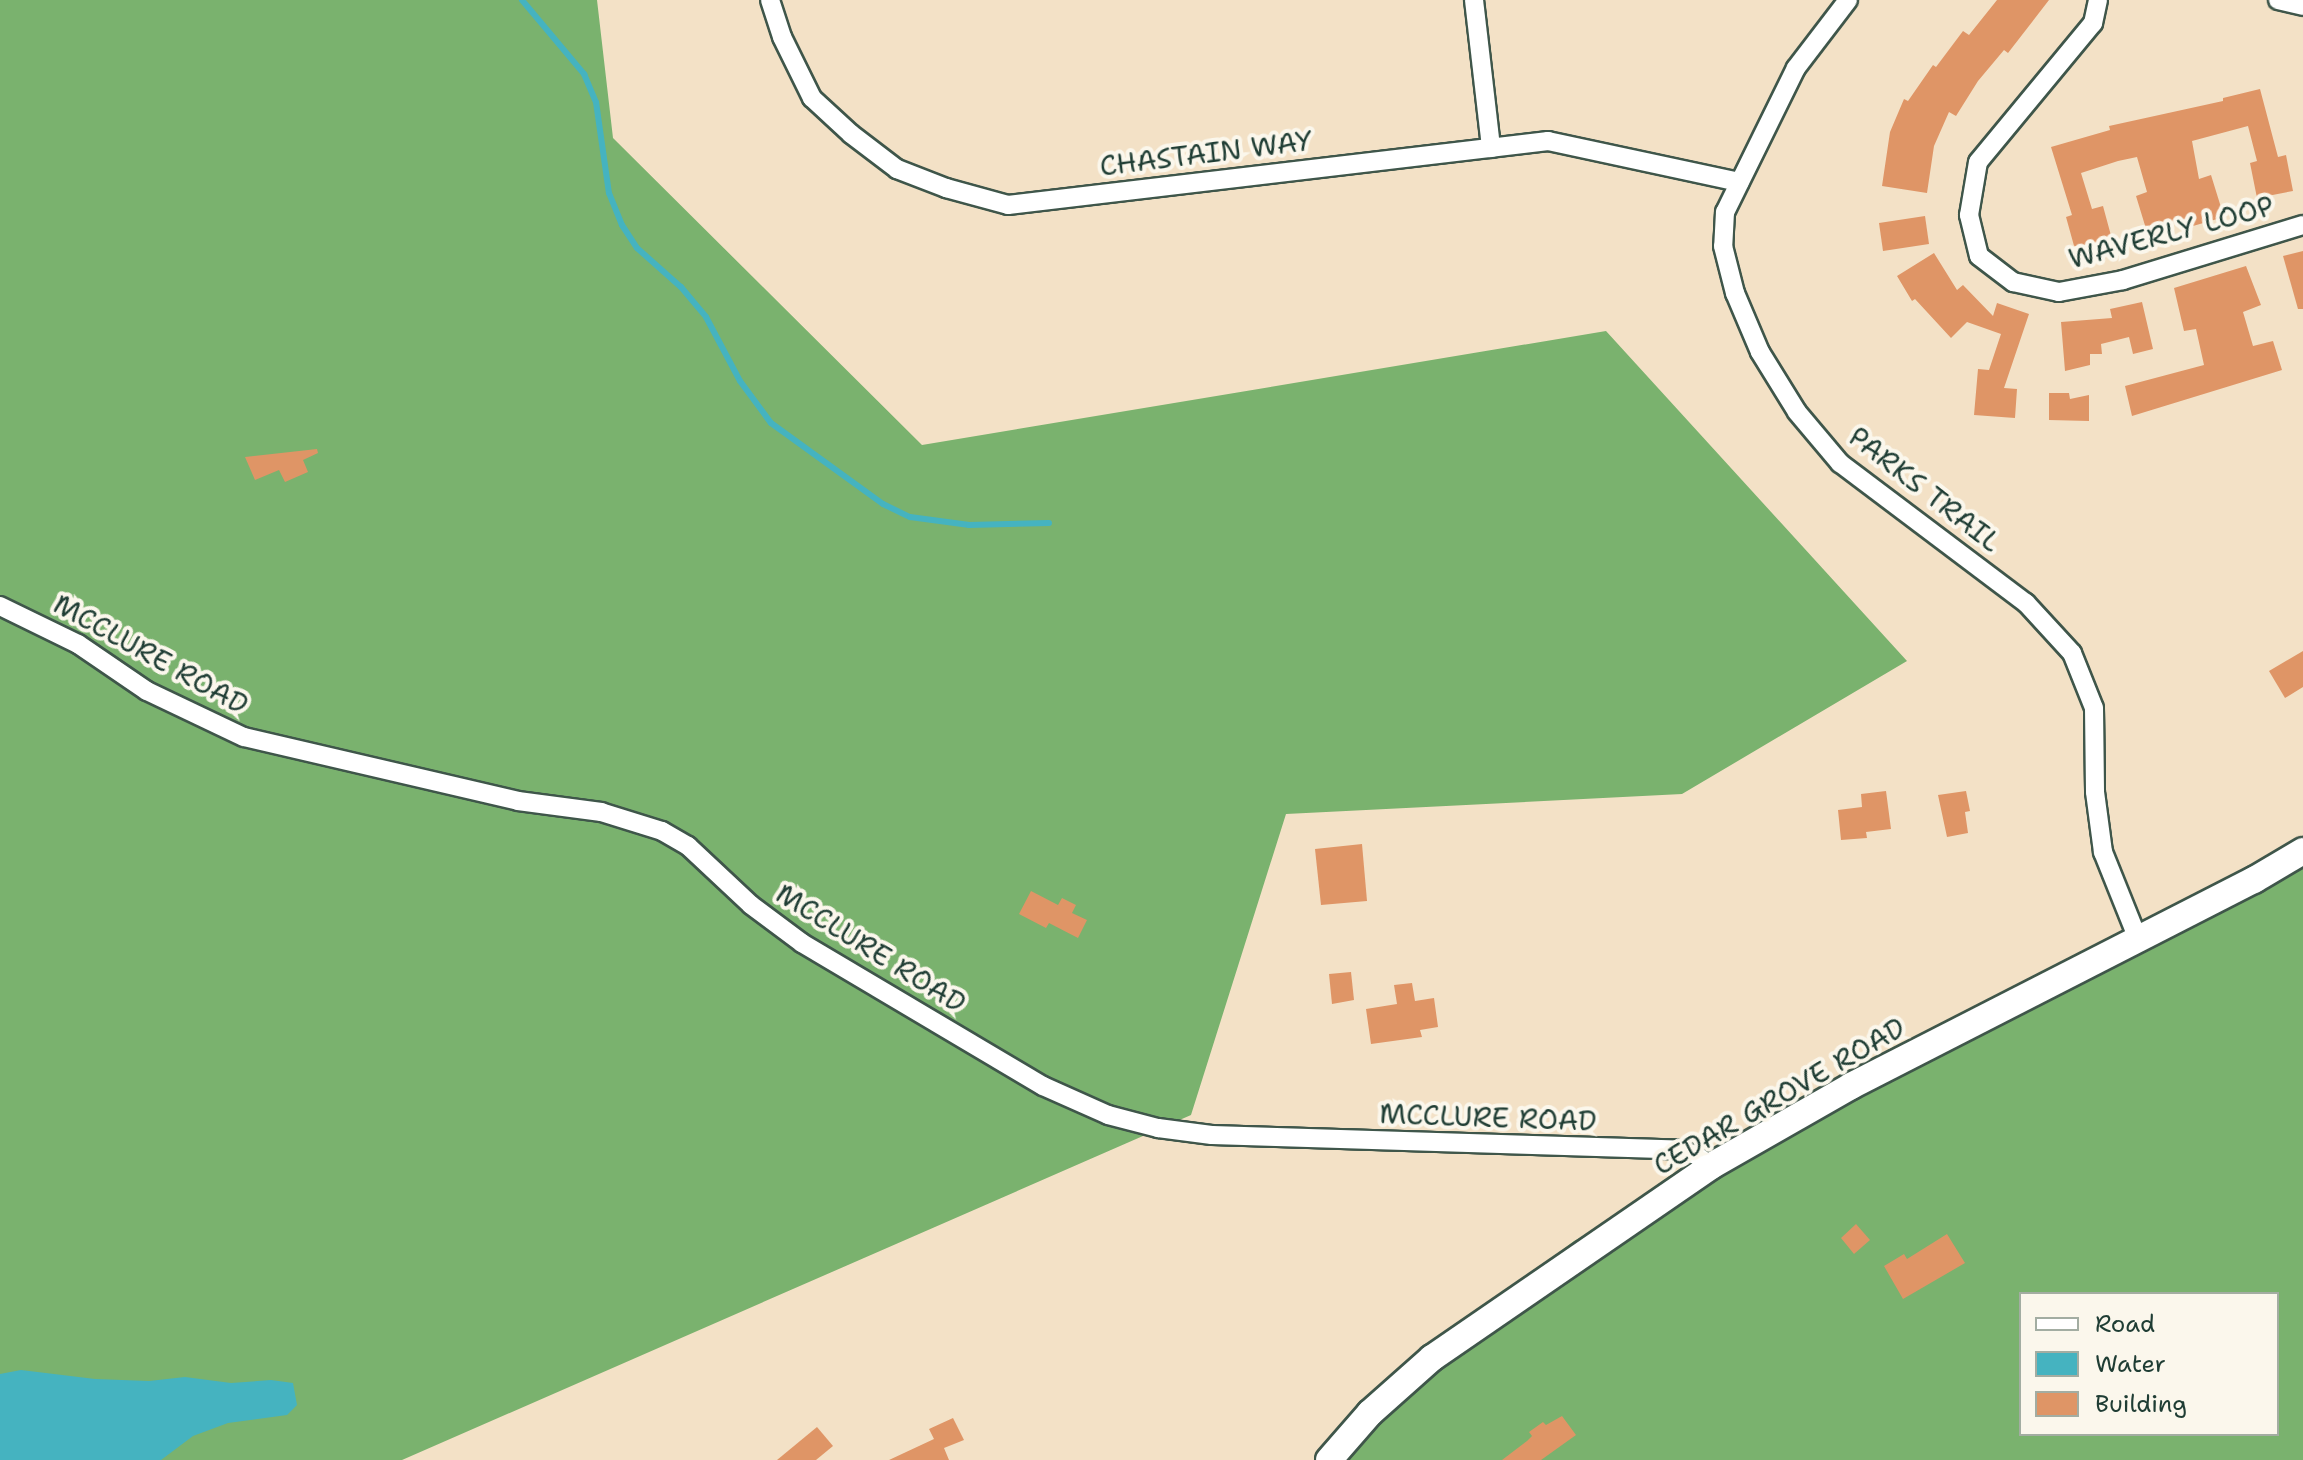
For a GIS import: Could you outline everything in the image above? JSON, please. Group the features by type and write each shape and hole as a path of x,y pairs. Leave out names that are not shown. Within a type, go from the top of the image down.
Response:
{"main road":[{"name":"CEDAR GROVE ROAD","path":"1329,1460 1370,1413 1432,1358 1711,1166 1851,1086 2303,851"}],"street":[{"name":"CHASTAIN WAY","path":"770,0 782,37 812,98 851,134 897,169 946,188 1008,205 1548,141 1740,182"},
{"path":"1474,0 1491,148"},
{"name":"PARKS TRAIL","path":"1848,0 1796,68 1725,212 1723,246 1732,281 1760,352 1797,412 1840,463 2026,603 2072,653 2094,708 2095,792 2103,852 2138,939"},
{"name":"WAVERLY LOOP","path":"2098,0 2093,23 1978,162 1969,215 1979,256 2013,282 2059,292 2123,280 2303,225"},
{"path":"2278,0 2303,6"},
{"name":"MCCLURE ROAD","path":"0,606 78,644 147,691 244,737 518,801 601,812 662,831 688,846 751,905 802,943 1043,1086 1108,1115 1158,1128 1212,1135 1677,1150 1696,1155 1711,1166"}],"green space":[{"path":"0,0 597,0 613,138 922,445 1606,331 1907,661 1682,794 1286,814 1191,1115 402,1460 0,1460"},
{"path":"2303,839 2303,1460 1320,1460 1357,1410 1574,1241 1732,1157"}],"water":[{"path":"21,1370 95,1379 149,1381 185,1377 231,1383 271,1380 293,1383 297,1405 287,1415 228,1423 193,1436 161,1460 0,1460 0,1374"}],"building":[{"path":"1997,0 2049,0 2008,53 2004,50 1978,81 1956,116 1949,112 1934,146 1927,193 1882,186 1890,132 1904,99 1908,101 1933,65 1936,67 1963,31 1969,35"},
{"path":"2260,89 2278,157 2286,155 2293,191 2257,198 2250,163 2257,161 2248,126 2192,141 2199,179 2211,175 2224,217 2193,226 2191,218 2147,232 2136,196 2147,192 2137,157 2118,161 2081,173 2092,209 2103,206 2113,243 2076,253 2066,217 2072,215 2051,147 2110,130 2109,126 2223,101 2223,98"},
{"path":"1925,216 1929,244 1883,251 1879,223"},
{"path":"2303,251 2303,309 2298,309 2283,256"},
{"path":"1934,253 1957,290 1963,285 1993,316 1997,303 2029,314 2004,388 2017,389 2015,418 1974,415 1978,369 1989,370 2001,334 1967,322 1951,338 1915,299 1912,301 1897,276"},
{"path":"2246,266 2261,305 2243,312 2253,346 2273,341 2282,370 2132,416 2125,386 2204,365 2196,329 2184,331 2174,288"},
{"path":"2142,302 2153,349 2133,354 2129,337 2101,344 2102,354 2090,354 2090,365 2065,371 2061,322 2112,318 2110,309"},
{"path":"2049,393 2069,393 2070,399 2089,395 2089,421 2049,420"},
{"path":"317,449 318,453 303,460 308,472 285,482 279,470 255,480 245,457"},
{"path":"2303,651 2303,687 2285,698 2269,671"},
{"path":"1886,791 1891,829 1866,832 1867,838 1841,840 1838,810 1862,807 1861,794"},
{"path":"1966,791 1970,811 1965,812 1968,833 1947,837 1938,795"},
{"path":"1362,844 1367,901 1321,905 1315,849"},
{"path":"1031,891 1058,905 1062,898 1076,905 1072,913 1087,920 1078,938 1049,923 1046,928 1019,914"},
{"path":"1351,972 1354,1000 1332,1004 1329,974"},
{"path":"1412,983 1415,1001 1434,998 1438,1027 1420,1030 1422,1037 1371,1044 1366,1009 1397,1004 1394,985"},
{"path":"1856,1224 1870,1240 1854,1254 1841,1238"},
{"path":"1947,1234 1965,1263 1903,1299 1884,1266 1904,1254 1907,1259"},
{"path":"1562,1416 1576,1435 1541,1460 1502,1460 1532,1436 1529,1432 1543,1422 1546,1425"},
{"path":"953,1418 964,1440 944,1448 949,1460 889,1460 934,1439 929,1429"},
{"path":"817,1427 833,1446 816,1460 777,1460"}],"waterway":[{"path":"522,0 584,74 596,102 609,193 622,225 637,248 681,287 706,317 740,381 771,423 883,504 910,517 969,525 1049,523"}]}
